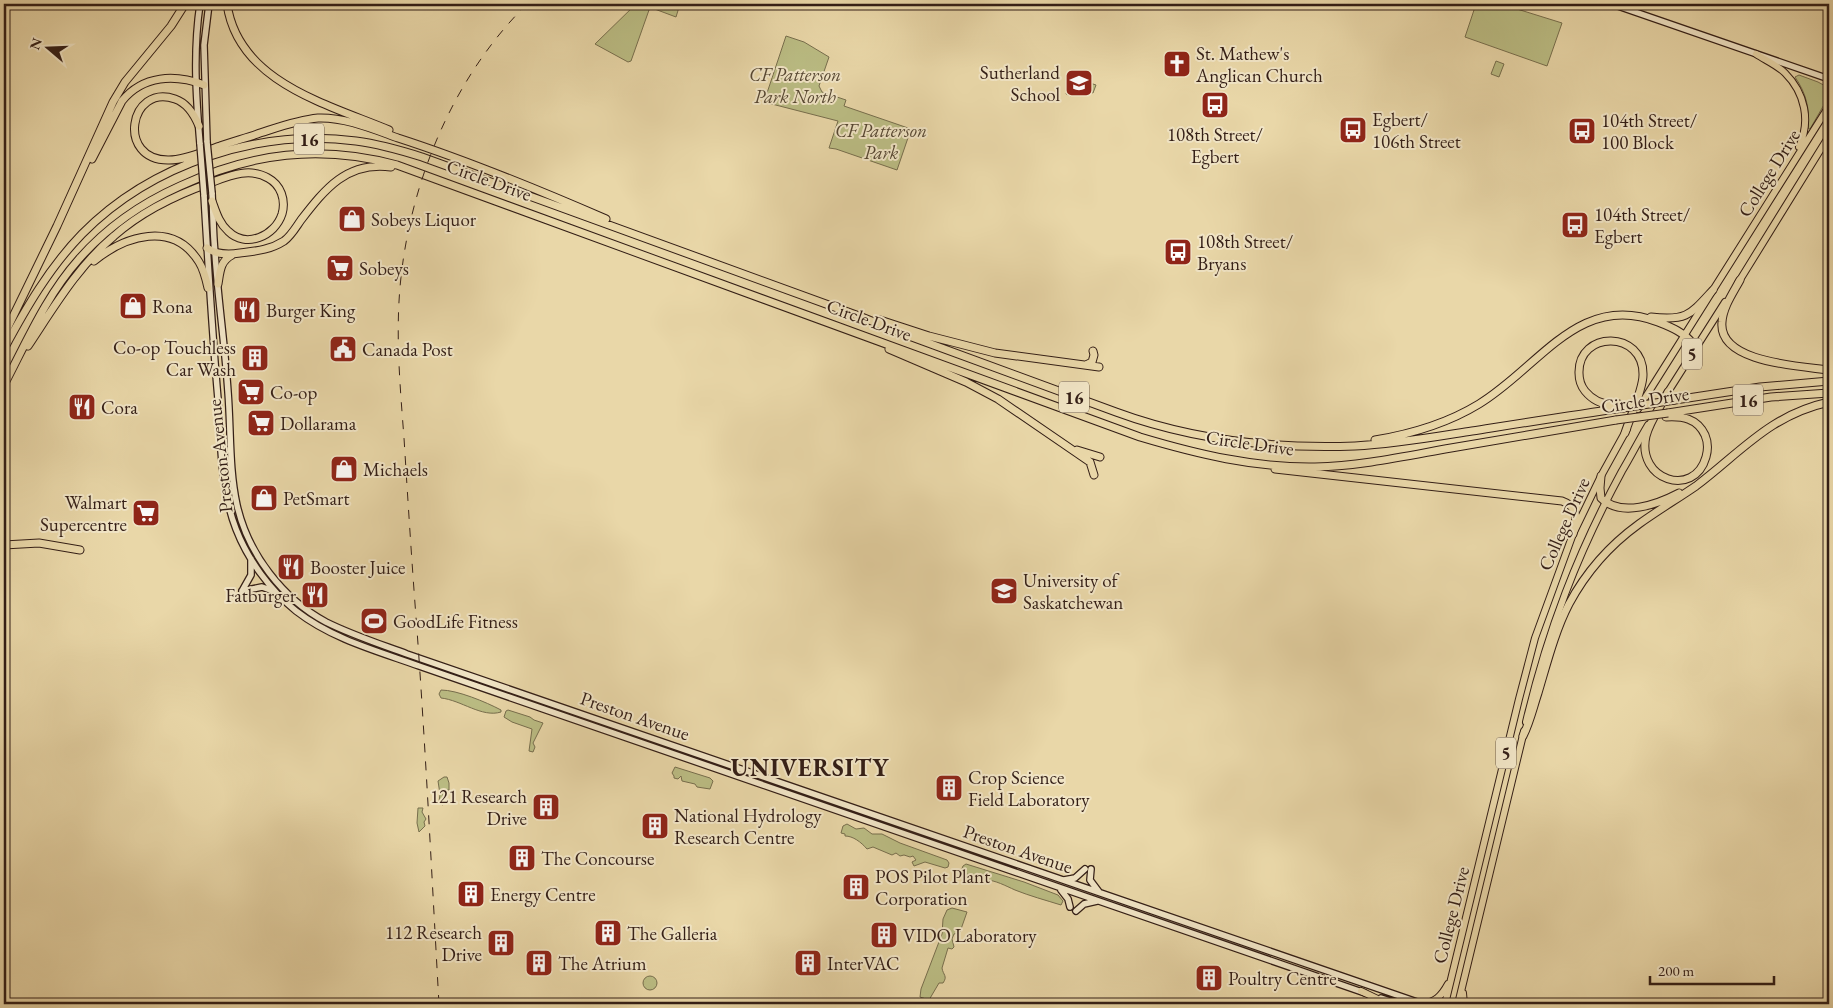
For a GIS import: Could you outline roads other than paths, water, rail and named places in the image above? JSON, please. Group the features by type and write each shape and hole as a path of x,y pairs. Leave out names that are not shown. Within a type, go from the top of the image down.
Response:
{"highway":[{"path":"57,226 113,102 125,82 171,26 185,4"},
{"path":"227,4 243,46 253,59 276,79 309,97 682,251"},
{"path":"4,335 114,115 128,94 140,85 152,80 177,77 204,84"},
{"path":"198,126 191,111 183,103 173,98 162,97 149,100 141,107 136,116 134,132 139,147 149,156 172,160 198,154 291,123 325,118 364,126 444,153"},
{"name":"Circle Drive","path":"4,349 26,308 49,274 83,234 108,211 143,187 173,171 222,153 273,142 344,140 388,147 450,166 1148,424 1194,434 1296,446 1358,446 1623,406 1776,385 1829,381"},
{"name":"Circle Drive","path":"4,385 48,300 80,258 128,214 161,194 211,172 244,162 298,153 331,153 372,158 416,171 1140,436 1226,459 1302,467 1376,461 1616,420 1667,414 1771,397 1829,393"},
{"path":"207,248 215,254 268,250 286,240 330,185 345,174 378,165 416,171"},
{"path":"20,353 27,347 68,286 84,266 123,228 157,207 208,184 237,174 252,173 270,179 278,187 283,206 278,224 273,230 252,240 236,237 228,232 221,224 212,201"},
{"path":"68,286 94,261 111,249 135,238 153,236 172,240 191,252 202,268 208,288"},
{"path":"218,284 222,262 234,254"},
{"path":"1740,280 1725,309 1722,323 1724,337 1731,346 1748,356 1829,370"},
{"path":"1296,446 1364,441 1399,435 1431,426 1462,413 1497,392 1558,341 1587,321 1612,314 1670,319 1680,318 1694,310 1713,290"},
{"path":"1636,315 1663,324 1684,335 1693,344 1689,359"},
{"path":"859,316 877,319 929,336 995,353 1088,364 1099,367"},
{"path":"841,327 990,394 1090,462 1094,475"},
{"path":"1623,406 1600,402 1590,397 1583,388 1579,375 1582,359 1586,352 1597,344 1612,340 1620,341 1632,348 1640,359 1643,376 1642,385 1625,433"},
{"path":"1088,364 1092,362 1093,351"},
{"path":"1667,414 1688,418 1700,427 1707,439 1707,455 1704,463 1700,470 1688,479 1666,479 1654,472 1646,459 1646,435 1668,392"},
{"path":"1523,736 1529,724 1559,628 1570,603 1598,561 1624,535 1702,480 1767,428 1793,414 1829,402"},
{"path":"1067,448 1100,457"},
{"path":"1226,459 1249,465 1299,473 1558,500 1574,508 1576,522 1573,534"},
{"path":"1601,476 1600,495 1606,502 1614,506 1625,507 1650,505 1676,495 1702,480"},
{"path":"4,545 39,543 80,550"}],"main road":[{"name":"Preston Avenue","path":"200,4 195,46 195,81 204,195 208,288 226,490 237,532 252,559 275,592 308,620 346,640 1399,1004"},
{"name":"Preston Avenue","path":"209,4 204,45 204,84 232,465 239,512 250,542 263,565 296,602 317,617 348,632 1422,1004"},
{"path":"1612,4 1829,79"},
{"path":"1756,54 1784,71 1801,92 1806,121 1802,140 1789,169"},
{"name":"College Drive","path":"1445,1004 1529,660 1550,595 1573,534 1601,476 1637,410 1829,106"},
{"name":"College Drive","path":"1458,1004 1540,668 1561,602 1589,534 1645,429 1829,136"},
{"path":"252,559 250,578 242,591 262,587 275,592"},
{"path":"722,771 730,769 772,779"},
{"path":"1062,880 1075,878 1088,869 1090,880 1101,894"},
{"path":"1057,887 1066,896 1070,907"},
{"path":"1076,911 1084,904 1099,901"},
{"path":"1450,1004 1460,944"},
{"path":"1422,1004 1436,1000 1444,992 1452,977"},
{"path":"1464,982 1464,1004"},
{"path":"1361,991 1388,1004"}],"railway":[{"path":"439,1004 400,378 398,338 399,297 407,239 415,202 441,130 458,95 478,63 501,32 527,4"}],"place":[{"name":"St. Mathew's Anglican Church","path":"1177,64"},
{"name":"Sutherland School","path":"1079,83"},
{"name":"108th Street/ Egbert","path":"1215,105"},
{"name":"Egbert/ 106th Street","path":"1353,130"},
{"name":"104th Street/ 100 Block","path":"1582,131"},
{"name":"Sobeys Liquor","path":"352,219"},
{"name":"104th Street/ Egbert","path":"1575,225"},
{"name":"108th Street/ Bryans","path":"1178,252"},
{"name":"Sobeys","path":"340,268"},
{"name":"Rona","path":"133,306"},
{"name":"Burger King","path":"247,310"},
{"name":"Canada Post","path":"343,349"},
{"name":"Co-op Touchless Car Wash","path":"255,358"},
{"name":"Co-op","path":"251,392"},
{"name":"Cora","path":"82,407"},
{"name":"Dollarama","path":"261,423"},
{"name":"Michaels","path":"344,469"},
{"name":"PetSmart","path":"264,498"},
{"name":"Walmart Supercentre","path":"146,513"},
{"name":"Booster Juice","path":"291,567"},
{"name":"University of Saskatchewan","path":"1004,591"},
{"name":"Fatburger","path":"315,595"},
{"name":"GoodLife Fitness","path":"374,621"},
{"name":"Crop Science Field Laboratory","path":"949,788"},
{"name":"121 Research Drive","path":"546,807"},
{"name":"National Hydrology Research Centre","path":"655,826"},
{"name":"The Concourse","path":"522,858"},
{"name":"POS Pilot Plant Corporation","path":"856,887"},
{"name":"Energy Centre","path":"471,894"},
{"name":"The Galleria","path":"608,933"},
{"name":"VIDO Laboratory","path":"884,935"},
{"name":"112 Research Drive","path":"501,943"},
{"name":"The Atrium","path":"539,963"},
{"name":"InterVAC","path":"808,963"},
{"name":"Poultry Centre","path":"1209,978"}],"district":[{"name":"UNIVERSITY","path":"810,767"}],"park label":[{"name":"CF Patterson Park North","path":"795,85"},
{"name":"CF Patterson Park","path":"881,141"}]}
